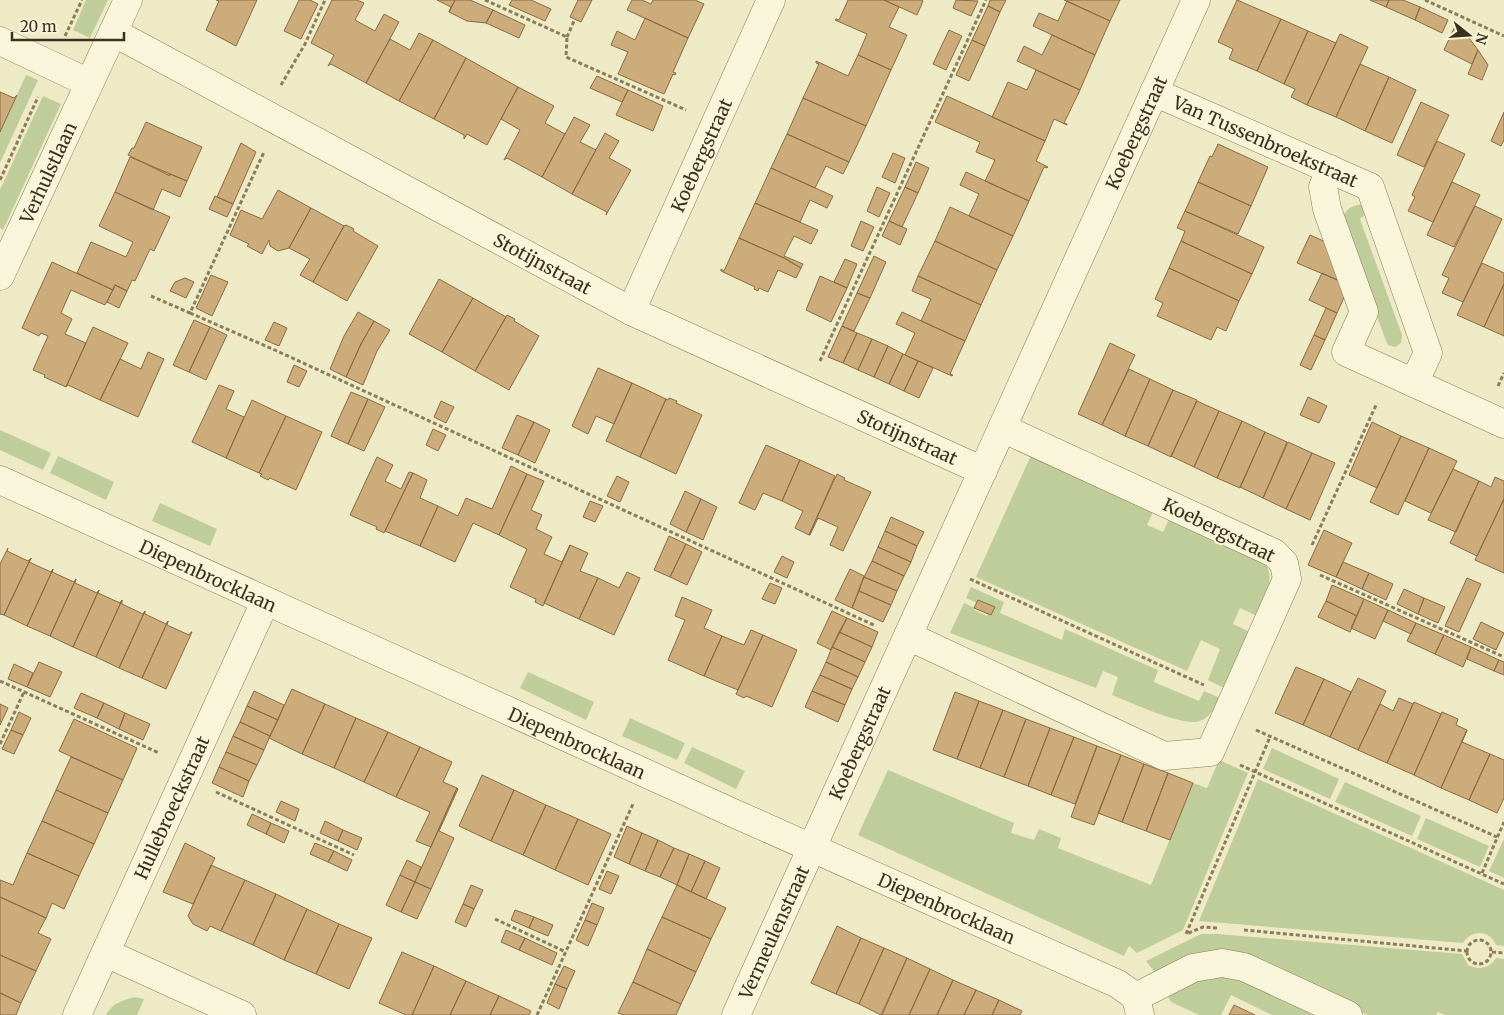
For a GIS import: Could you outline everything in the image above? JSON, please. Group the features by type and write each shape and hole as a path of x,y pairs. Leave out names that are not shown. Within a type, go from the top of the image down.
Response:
{"street":[{"name":"Verhulstlaan","path":"2,266 128,0"},
{"name":"Koebergstraat","path":"631,311 771,0"},
{"name":"Koebergstraat","path":"812,849 1196,0"},
{"name":"Stotijnstraat","path":"113,32 631,311 983,471"},
{"path":"0,41 88,83"},
{"name":"Van Tussenbroekstraat","path":"1154,92 1370,187 1428,353 1402,378"},
{"path":"1330,169 1323,187 1327,209 1364,312 1346,352 1504,424"},
{"name":"Koebergstraat","path":"1002,428 1274,554 1293,565 1210,752"},
{"name":"Diepenbrocklaan","path":"0,480 812,849 1118,984 1138,1006"},
{"name":"Hullebroeckstraat","path":"77,1015 265,602"},
{"path":"907,638 1164,756 1210,752"},
{"name":"Vermeulenstraat","path":"736,1015 812,849"},
{"path":"106,953 242,1015"},
{"path":"1138,1006 1193,968 1222,963 1244,968 1348,1015"}],"path":[{"path":"190,313 272,118 325,0"},
{"path":"485,0 567,37"},
{"path":"806,390 986,0"},
{"path":"1426,0 1504,36"},
{"path":"574,22 567,37 566,57 716,123"},
{"path":"151,296 277,351 907,638"},
{"path":"1402,378 1293,565 1504,657"},
{"path":"940,566 1230,708 1270,737 1497,837"},
{"path":"0,681 354,855"},
{"path":"0,744 24,692"},
{"path":"1222,928 1203,927 1186,934 1270,737"},
{"path":"1210,752 1504,884"},
{"path":"537,1015 647,774"},
{"path":"1482,874 1504,822"},
{"path":"495,920 566,952"},
{"path":"1242,930 1467,951"},
{"path":"1481,939 1488,943 1492,952 1489,959 1484,963 1477,964 1471,961 1467,955 1467,947 1471,941 1481,939"},
{"path":"1492,952 1504,953"}],"green space":[{"path":"86,0 108,0 90,38 73,30"},
{"path":"26,75 38,80 0,163 0,132"},
{"path":"43,96 61,104 3,230 0,228 0,190"},
{"path":"1363,204 1366,215 1360,218 1361,222 1402,335 1401,343 1395,347 1388,345 1386,341 1343,224 1344,215 1348,210"},
{"path":"0,430 51,453 43,470 0,450"},
{"path":"1032,453 1155,508 1147,525 1163,532 1171,515 1265,562 1270,576 1266,596 1257,616 1240,608 1233,624 1250,632 1224,688 1208,680 1220,649 1201,640 1187,671 976,577"},
{"path":"58,456 114,482 106,500 50,473"},
{"path":"160,503 217,529 210,546 152,521"},
{"path":"971,587 1004,602 1000,613 1062,640 1065,629 1158,670 1154,682 1199,701 1204,691 1220,698 1212,712 1204,719 1192,722 1181,720 1156,713 1112,695 1118,677 1103,671 1096,688 950,633 964,603 987,616 991,606 979,600 977,603 966,598"},
{"path":"528,672 594,702 586,720 520,688"},
{"path":"630,718 685,743 677,760 622,736"},
{"path":"692,747 745,771 736,789 684,763"},
{"path":"1272,748 1339,779 1330,799 1263,769"},
{"path":"1219,760 1248,773 1183,930 1137,953 1129,946 1124,956 858,835 888,770 1014,823 1011,833 1034,840 1039,829 1061,838 1058,848 1151,885 1193,783 1207,788"},
{"path":"1258,779 1504,890 1504,946 1496,945 1490,936 1481,933 1471,935 1463,943 1199,921"},
{"path":"1345,782 1421,816 1412,836 1335,802"},
{"path":"1426,818 1489,846 1480,867 1417,839"},
{"path":"1504,839 1504,878 1489,871"},
{"path":"1201,934 1462,954 1468,965 1476,968 1484,968 1496,958 1504,959 1504,1015 1445,1015 1438,1012 1436,1015 1367,1015 1232,952 1222,950 1193,956 1156,974 1146,961"},
{"path":"1231,974 1325,1015 1272,1015 1231,995 1221,1015 1199,1015 1171,1002 1166,992 1193,981"},
{"path":"134,997 144,999 137,1015 106,1015 114,1005"}],"building":[{"path":"216,0 257,0 236,46 206,30 219,1"},
{"path":"299,0 310,0 318,4 301,39 284,31"},
{"path":"332,0 357,0 364,3 355,20 375,31 384,14 399,22 366,83 331,64 328,66 334,55 311,43"},
{"path":"437,0 455,0 449,12 451,7"},
{"path":"455,0 470,0 493,10 486,23 467,21 449,12"},
{"path":"512,0 531,0 551,9 545,21 509,5"},
{"path":"578,0 592,0 581,22 570,17"},
{"path":"632,0 642,0 651,4 653,0 695,0 704,4 688,38 627,10"},
{"path":"848,0 884,0 899,7 889,27 907,35 891,70 858,55 867,34 835,20 839,20"},
{"path":"884,0 922,0 923,1 917,15"},
{"path":"956,0 978,1 971,16 953,8"},
{"path":"990,0 1006,0 1000,12 988,6"},
{"path":"1064,0 1120,0 1110,21"},
{"path":"1237,0 1281,19 1257,71 1229,59 1233,49 1218,42"},
{"path":"1370,0 1389,0 1386,7"},
{"path":"1389,0 1403,0 1420,7 1415,20 1386,7"},
{"path":"1067,1 1110,21 1095,55 1033,26 1039,13 1058,21"},
{"path":"988,6 1000,12 985,46 972,40"},
{"path":"1420,7 1448,20 1442,33 1415,20"},
{"path":"493,10 525,25 519,38 486,23"},
{"path":"645,18 688,38 673,72 676,73 675,75 673,74 664,94 618,74 628,52 611,45 617,31 635,40"},
{"path":"1281,19 1308,31 1284,84 1257,71"},
{"path":"1457,22 1478,50 1472,64 1444,50"},
{"path":"949,30 962,36 946,70 933,64"},
{"path":"1308,31 1336,43 1307,105 1291,97 1295,89 1284,84"},
{"path":"419,33 433,40 399,101 366,83 390,39 410,50"},
{"path":"1340,34 1368,47 1336,117 1307,105"},
{"path":"1052,35 1095,55 1080,90 1017,61 1024,46 1042,55"},
{"path":"433,40 466,58 434,119 399,101"},
{"path":"972,40 985,46 969,81 956,75"},
{"path":"1478,50 1488,65 1482,80 1468,74"},
{"path":"858,55 891,70 866,126 803,98 819,64 816,61 848,76"},
{"path":"466,58 518,87 487,145 467,134 464,139 464,135 434,119"},
{"path":"1360,64 1389,77 1365,131 1336,117"},
{"path":"1036,70 1080,90 1064,123 1067,125 1054,119 1045,141 992,117 1008,82 1027,90"},
{"path":"597,76 628,90 622,102 590,88"},
{"path":"1389,77 1416,90 1392,143 1365,131"},
{"path":"518,87 554,106 545,123 565,134 542,177 507,158 504,160 520,130 501,119"},
{"path":"628,90 663,106 653,131 616,115"},
{"path":"0,92 14,98 17,95 0,132"},
{"path":"947,96 1045,141 1036,161 1048,167 1044,167 1029,201 985,181 995,160 976,152 980,142 935,122"},
{"path":"803,98 866,126 849,162 787,134"},
{"path":"1421,102 1449,115 1424,167 1397,155"},
{"path":"1504,112 1504,140 1501,146 1491,141"},
{"path":"574,117 590,125 580,142 596,150 572,194 542,177"},
{"path":"146,122 202,147 187,181 170,174 170,176 128,155 132,148 134,148"},
{"path":"605,133 619,141 609,158 631,170 606,215 607,212 572,194"},
{"path":"787,134 849,162 843,174 826,166 815,188 771,168"},
{"path":"1437,141 1465,154 1433,222 1408,211 1415,197 1412,195"},
{"path":"241,143 256,152 233,204 217,197"},
{"path":"1218,144 1268,167 1251,206 1198,182"},
{"path":"893,153 905,158 895,183 882,177"},
{"path":"130,157 187,181 180,197 162,189 153,210 115,192"},
{"path":"916,162 929,168 918,193 905,187"},
{"path":"771,168 833,196 827,208 810,200 800,222 755,203"},
{"path":"966,172 1029,201 1013,236 969,216 979,194 960,185"},
{"path":"1198,182 1251,206 1238,234 1185,211"},
{"path":"1452,182 1480,195 1454,247 1427,235"},
{"path":"877,187 890,193 879,217 867,211"},
{"path":"905,187 918,193 902,227 889,221"},
{"path":"278,190 311,208 289,248 278,251 270,246 269,240 262,254 247,246 249,244 230,235 241,210 262,219"},
{"path":"115,192 170,217 154,251 150,249 135,281 132,280 127,291 115,285 113,290 77,273 91,242 126,257 133,242 99,226"},
{"path":"215,196 233,204 227,217 209,209"},
{"path":"755,203 818,230 811,244 794,236 784,256 803,264 801,268 784,258 739,238"},
{"path":"1475,206 1502,219 1463,302 1442,293 1449,278 1442,275"},
{"path":"950,207 1013,236 997,270 935,241"},
{"path":"311,208 344,226 313,282 300,275 310,259 289,248"},
{"path":"1185,211 1264,247 1252,274 1181,241 1185,231 1177,228"},
{"path":"861,221 874,227 863,251 851,246"},
{"path":"889,221 907,229 900,245 882,236"},
{"path":"346,225 378,246 347,301 313,282"},
{"path":"1310,235 1328,243 1342,282 1297,263"},
{"path":"739,238 784,258 801,268 796,278 778,270 768,292 759,288 758,291 754,289 755,287 721,271 721,269 724,271"},
{"path":"935,241 997,270 981,305 918,276"},
{"path":"1181,241 1252,274 1239,301 1169,268"},
{"path":"874,256 886,262 870,298 857,293"},
{"path":"845,259 857,264 847,288 834,282"},
{"path":"52,262 113,290 105,305 71,290 61,313 72,319 65,334 86,343 66,387 33,370 48,336 41,333 39,336 22,328"},
{"path":"1482,263 1504,273 1504,284 1484,327 1457,315"},
{"path":"1169,268 1239,301 1226,331 1217,327 1211,340 1157,316 1163,303 1155,299"},
{"path":"1322,273 1342,282 1346,293 1337,313 1309,300"},
{"path":"211,275 228,282 212,316 196,308"},
{"path":"820,276 847,288 831,322 806,310"},
{"path":"918,276 981,305 965,341 921,321 931,299 912,291"},
{"path":"185,278 194,282 186,298 170,291 175,282"},
{"path":"439,279 473,298 442,352 409,334"},
{"path":"1504,284 1504,336 1484,327"},
{"path":"115,285 127,291 119,308 107,302"},
{"path":"857,293 870,298 854,331 842,326"},
{"path":"473,298 506,317 475,371 442,352"},
{"path":"1326,308 1337,313 1325,340 1314,335"},
{"path":"358,312 374,321 346,377 330,369 344,336"},
{"path":"902,312 965,341 950,374 952,376 905,355 915,333 896,324"},
{"path":"507,315 539,336 509,390 475,371"},
{"path":"194,320 210,327 189,372 173,365"},
{"path":"374,321 390,330 377,351 363,385 346,377"},
{"path":"274,322 287,328 279,346 265,340"},
{"path":"842,326 857,333 843,363 828,357"},
{"path":"93,327 128,343 100,400 68,385 66,387"},
{"path":"210,327 227,335 206,380 189,372"},
{"path":"857,333 872,339 858,370 843,363"},
{"path":"1314,335 1325,340 1311,370 1300,365"},
{"path":"872,339 888,346 874,377 858,370"},
{"path":"1110,343 1135,355 1102,425 1078,414"},
{"path":"888,346 903,354 889,384 874,377"},
{"path":"148,352 164,359 138,417 100,400 120,359 141,369"},
{"path":"903,354 918,361 904,391 889,384"},
{"path":"918,361 933,368 919,398 904,391"},
{"path":"294,365 307,371 299,387 287,382"},
{"path":"598,368 632,383 614,424 596,416 588,434 572,426"},
{"path":"1129,369 1150,379 1125,436 1102,425"},
{"path":"1150,379 1173,390 1148,446 1125,436"},
{"path":"632,383 666,399 640,457 606,441"},
{"path":"219,385 234,391 226,409 244,417 226,458 192,442"},
{"path":"1173,390 1197,400 1171,457 1148,446"},
{"path":"351,392 368,399 348,444 331,436"},
{"path":"1308,397 1327,406 1319,423 1300,415"},
{"path":"669,398 702,415 676,474 640,457 666,399 668,400"},
{"path":"368,399 385,407 364,451 348,444"},
{"path":"252,400 286,416 259,473 226,458"},
{"path":"441,401 454,407 446,423 434,417"},
{"path":"1197,401 1219,411 1194,467 1171,456"},
{"path":"1219,411 1242,421 1217,478 1194,467"},
{"path":"517,415 534,422 518,455 502,448"},
{"path":"286,416 322,432 296,490 270,478 268,480 260,476 262,474 259,473"},
{"path":"1242,421 1265,432 1240,488 1217,478"},
{"path":"534,422 550,430 535,463 518,455"},
{"path":"1372,422 1401,436 1377,488 1349,475"},
{"path":"433,429 446,435 438,451 426,445"},
{"path":"1265,432 1287,442 1263,498 1240,487"},
{"path":"1401,436 1429,448 1398,515 1370,502"},
{"path":"1288,442 1312,453 1286,509 1263,498"},
{"path":"766,445 800,460 782,501 763,493 755,510 739,503"},
{"path":"1429,448 1457,461 1431,513 1405,501"},
{"path":"1312,453 1335,463 1310,520 1286,509"},
{"path":"377,457 393,465 385,481 401,489 409,472 413,473 384,533 376,529 377,527 350,515"},
{"path":"800,460 835,476 809,535 795,528 803,511 782,501"},
{"path":"511,466 527,474 499,535 473,523 455,562 420,546 438,506 458,516 466,498 492,509"},
{"path":"1453,469 1479,481 1456,532 1428,520"},
{"path":"413,473 427,480 420,498 438,506 420,546 385,531"},
{"path":"527,474 544,481 531,510 542,515 536,529 552,537 544,554 562,562 570,545 543,606 535,602 536,599 510,587 527,549 499,535"},
{"path":"837,474 845,478 844,480 871,492 843,551 830,545 838,527 818,518 809,535"},
{"path":"617,476 629,482 620,502 607,496"},
{"path":"1495,477 1504,481 1504,499 1477,556 1450,543 1479,481 1491,487"},
{"path":"685,491 701,499 686,532 670,524"},
{"path":"701,499 717,507 703,540 686,532"},
{"path":"1504,499 1504,573 1475,560"},
{"path":"590,501 603,506 595,522 583,517"},
{"path":"891,517 924,532 917,546 885,531"},
{"path":"1324,530 1352,543 1336,577 1308,565"},
{"path":"885,531 917,546 911,562 878,547"},
{"path":"669,536 686,544 670,577 654,570"},
{"path":"686,544 702,552 687,585 670,577"},
{"path":"570,545 588,553 580,571 598,578 579,619 544,603"},
{"path":"878,547 911,562 904,576 872,561"},
{"path":"8,548 7,551 28,561 31,558 4,615 0,614 0,564"},
{"path":"782,556 794,562 787,578 774,572"},
{"path":"872,561 904,576 897,591 864,577"},
{"path":"29,562 51,572 53,569 27,626 4,615"},
{"path":"1343,562 1369,573 1362,589 1336,577"},
{"path":"53,569 52,572 74,582 76,579 50,636 27,626"},
{"path":"850,569 864,576 852,608 835,600"},
{"path":"627,572 640,578 614,635 579,619 598,578 619,588"},
{"path":"1369,573 1393,584 1386,600 1362,589"},
{"path":"864,577 897,591 891,605 859,591"},
{"path":"1467,578 1481,584 1459,632 1445,626"},
{"path":"76,579 75,583 97,593 99,590 73,647 50,636"},
{"path":"770,583 782,588 775,604 762,599"},
{"path":"1332,585 1364,599 1357,616 1326,601"},
{"path":"1404,589 1424,598 1418,614 1397,604"},
{"path":"99,590 98,593 120,603 122,600 96,657 73,647"},
{"path":"859,591 891,605 883,622 852,608"},
{"path":"682,597 712,610 704,628 722,636 704,676 668,660 685,620 675,616"},
{"path":"1424,598 1445,607 1438,623 1418,614"},
{"path":"1364,599 1388,610 1375,639 1351,628"},
{"path":"122,600 122,604 143,614 145,611 119,668 96,657"},
{"path":"978,600 995,607 991,615 974,608"},
{"path":"1326,601 1357,616 1350,632 1318,617"},
{"path":"1388,610 1416,623 1411,634 1383,621"},
{"path":"145,611 145,614 166,624 168,621 142,678 119,668"},
{"path":"832,611 847,618 831,650 817,643"},
{"path":"847,618 878,632 872,647 839,632"},
{"path":"168,621 167,625 189,635 192,632 166,689 142,678"},
{"path":"1481,622 1504,633 1496,650 1473,639"},
{"path":"1416,623 1444,635 1435,654 1407,641"},
{"path":"751,630 763,635 738,690 704,676 722,636 744,645"},
{"path":"839,632 872,647 865,662 832,647"},
{"path":"763,635 797,650 772,707 746,696 744,698 736,694"},
{"path":"1444,635 1471,647 1463,667 1435,654"},
{"path":"832,647 865,662 858,677 826,662"},
{"path":"1471,647 1499,660 1494,671 1467,659"},
{"path":"1499,660 1504,662 1504,675 1494,671"},
{"path":"39,662 62,672 50,697 27,687"},
{"path":"826,662 858,677 852,689 820,675"},
{"path":"14,664 33,673 27,687 8,679"},
{"path":"1296,667 1324,679 1303,725 1275,713"},
{"path":"820,675 852,689 845,705 812,691"},
{"path":"1358,678 1386,691 1358,750 1330,737"},
{"path":"1324,679 1351,692 1330,737 1303,725"},
{"path":"292,689 325,704 302,754 269,738"},
{"path":"254,691 284,705 278,720 247,706"},
{"path":"812,691 845,705 838,722 805,707"},
{"path":"955,692 979,701 957,759 933,750"},
{"path":"81,693 104,703 97,718 74,708"},
{"path":"1399,698 1413,704 1387,763 1358,750 1380,704 1393,711"},
{"path":"979,701 1003,710 980,768 957,759"},
{"path":"1414,702 1441,714 1414,775 1387,763"},
{"path":"104,703 125,713 119,729 97,718"},
{"path":"0,704 8,708 0,725"},
{"path":"325,704 356,718 334,768 302,754"},
{"path":"247,706 278,720 270,736 240,722"},
{"path":"1003,710 1026,719 1004,777 980,768"},
{"path":"19,712 31,718 23,735 11,730"},
{"path":"1442,712 1458,719 1456,725 1467,730 1441,788 1414,775"},
{"path":"125,713 150,724 143,740 119,729"},
{"path":"356,718 388,732 364,782 334,768"},
{"path":"74,719 137,748 123,780 59,751"},
{"path":"1026,719 1050,728 1028,786 1004,777"},
{"path":"240,722 270,736 264,750 233,736"},
{"path":"1050,728 1074,737 1051,795 1028,786"},
{"path":"11,730 23,735 14,754 2,749"},
{"path":"1467,730 1462,742 1490,754 1469,800 1441,788"},
{"path":"388,732 420,747 396,797 364,782"},
{"path":"233,736 264,750 257,765 226,752"},
{"path":"1074,737 1097,746 1075,804 1051,795"},
{"path":"1097,746 1121,755 1094,825 1071,817"},
{"path":"420,747 452,762 443,782 457,788 431,847 416,841 430,812 396,797"},
{"path":"226,752 257,765 249,781 219,767"},
{"path":"1490,754 1504,760 1504,798 1497,813 1469,800"},
{"path":"1121,755 1144,764 1122,822 1098,813"},
{"path":"71,757 123,780 108,813 56,790"},
{"path":"1144,764 1168,773 1146,831 1122,822"},
{"path":"219,767 249,781 243,797 212,783"},
{"path":"1168,773 1193,783 1170,840 1146,831"},
{"path":"482,775 514,790 491,841 459,826"},
{"path":"457,788 439,831 454,838 431,889 415,882"},
{"path":"56,790 108,813 94,844 42,821"},
{"path":"514,790 546,805 523,855 491,841"},
{"path":"281,801 299,809 295,821 276,812"},
{"path":"546,805 578,819 555,870 523,855"},
{"path":"252,814 271,823 266,834 247,825"},
{"path":"578,819 611,834 588,885 555,870"},
{"path":"42,821 94,844 79,876 27,853"},
{"path":"325,821 343,830 338,841 320,833"},
{"path":"271,823 289,831 284,843 266,834"},
{"path":"627,826 642,833 629,864 614,857"},
{"path":"343,830 362,838 357,850 338,841"},
{"path":"642,833 658,840 645,871 629,864"},
{"path":"658,840 674,848 660,877 645,871"},
{"path":"185,843 215,858 193,904 163,892"},
{"path":"315,843 334,851 328,862 310,854"},
{"path":"674,848 689,854 677,885 660,877"},
{"path":"334,851 352,860 347,871 328,862"},
{"path":"27,853 79,876 64,909 52,903 46,918 0,897 0,880 13,885"},
{"path":"689,854 705,861 691,892 677,885"},
{"path":"407,860 421,867 415,882 400,875"},
{"path":"705,861 720,868 706,899 691,892"},
{"path":"211,865 245,880 221,931 210,926 207,931 193,924 188,916"},
{"path":"607,871 619,876 611,894 599,889"},
{"path":"400,875 415,882 401,912 386,905"},
{"path":"245,880 276,894 253,945 221,931"},
{"path":"415,882 431,889 417,919 401,912"},
{"path":"471,885 483,890 474,909 463,904"},
{"path":"677,885 726,908 711,939 662,917"},
{"path":"276,894 307,909 284,960 253,945"},
{"path":"0,897 46,918 38,933 51,939 36,971 0,955"},
{"path":"592,903 604,908 597,925 585,920"},
{"path":"463,904 474,909 466,927 455,922"},
{"path":"307,909 339,924 316,974 284,960"},
{"path":"515,910 534,917 529,928 511,920"},
{"path":"534,917 553,925 548,936 529,928"},
{"path":"662,917 711,939 696,972 647,949"},
{"path":"585,920 597,925 588,946 576,940"},
{"path":"339,924 372,938 349,989 316,974"},
{"path":"837,926 861,938 836,994 811,983"},
{"path":"506,930 525,938 519,950 501,942"},
{"path":"525,938 557,953 552,965 519,950"},
{"path":"861,938 884,948 859,1004 836,994"},
{"path":"884,948 907,958 881,1015 859,1004"},
{"path":"647,949 696,972 681,1004 633,982"},
{"path":"402,952 434,966 412,1015 406,1015 379,1003"},
{"path":"0,955 36,971 21,1003 0,993"},
{"path":"907,958 930,969 909,1015 882,1015"},
{"path":"434,966 466,981 450,1015 412,1015"},
{"path":"564,966 575,971 567,989 555,984"},
{"path":"930,969 953,980 937,1015 909,1015"},
{"path":"953,980 976,990 964,1015 937,1015"},
{"path":"466,981 499,996 490,1015 450,1015"},
{"path":"633,982 681,1004 676,1015 624,1015 618,1013"},
{"path":"555,984 567,989 559,1009 547,1003"},
{"path":"976,990 999,1000 992,1015 964,1015"},
{"path":"0,993 21,1003 16,1015 0,1015"},
{"path":"499,996 531,1011 529,1015 490,1015"},
{"path":"999,1000 1022,1011 1020,1015 992,1015"},
{"path":"1234,1005 1255,1015 1229,1015"}]}
